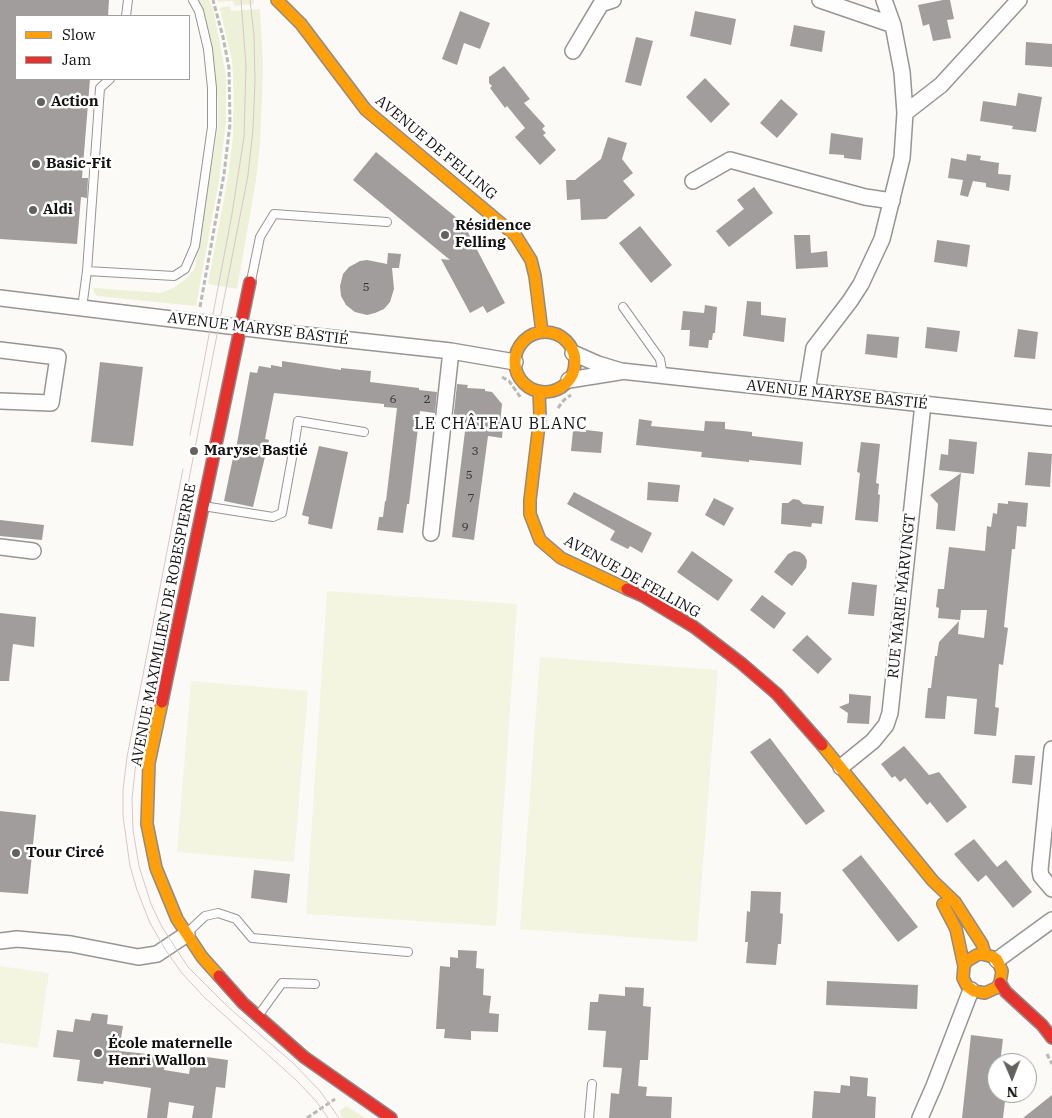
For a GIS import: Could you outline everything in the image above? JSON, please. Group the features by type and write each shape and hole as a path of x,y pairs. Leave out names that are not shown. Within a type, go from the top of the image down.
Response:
{"street":[{"name":"AVENUE DE FELLING","path":"277,0 307,32 366,110 516,236 531,260 535,276 542,332"},
{"path":"573,51 601,4 613,0"},
{"path":"820,0 893,25"},
{"path":"806,391 814,348 850,301 871,266 882,239 902,158 905,113 902,72 893,25 884,0"},
{"path":"905,113 941,85 1014,2"},
{"path":"693,181 730,160 864,197 892,201"},
{"name":"AVENUE MAXIMILIEN DE ROBESPIERRE","path":"250,282 149,762 147,824 156,868 177,919 202,957 243,1003 304,1057 391,1118"},
{"name":"AVENUE MARYSE BASTIÉ","path":"0,298 241,328 450,351 515,362"},
{"path":"542,332 560,336 567,342 573,353 575,366 572,386 549,392 539,391 525,384 520,378 515,362 520,346 526,339 542,332"},
{"path":"0,350 58,357 51,403 0,401"},
{"path":"431,533 450,351"},
{"name":"AVENUE MARYSE BASTIÉ","path":"573,353 598,364 621,371 1052,418"},
{"name":"AVENUE MARYSE BASTIÉ","path":"572,386 621,371"},
{"name":"AVENUE DE FELLING","path":"539,391 540,416 530,514 540,540 561,558 643,596 702,633 778,694 809,728 934,881 955,902 991,957"},
{"name":"RUE MARIE MARVINGT","path":"841,767 874,741 886,725 890,713 922,404"},
{"path":"0,547 33,551"},
{"path":"1052,749 1040,870 1041,876 1052,889"},
{"name":"AVENUE DE FELLING","path":"934,881 954,924 964,966"},
{"path":"991,957 1002,972 1000,983 996,988 985,993 971,990 964,978 964,966 972,957 977,955 991,957 1052,920"},
{"path":"0,941 17,939 71,944 138,957 156,954 187,934"},
{"path":"1000,983 1006,992 1042,1025 1052,1038"},
{"path":"920,1118 971,990"}],"lane":[{"path":"126,15 128,0"},
{"path":"87,270 174,276 185,269 192,254 212,127 212,88 208,49 199,11 193,0"},
{"path":"82,308 87,270 100,88 109,80"},
{"path":"250,282 260,236 274,214 387,222"},
{"path":"623,306 660,359 663,376"},
{"path":"203,506 273,517 282,513 298,422 364,432"},
{"path":"187,934 205,916 218,913 236,919 252,938 408,952"},
{"path":"258,1016 282,983 316,984"},
{"path":"589,1118 592,1084"}],"path":[{"path":"556,413 572,386"},
{"path":"307,1118 350,1089"}],"green space":[{"path":"198,0 209,0 213,8 226,75 226,121 219,180 196,306 97,296 94,288 161,293 185,280 195,268 218,127 215,72 205,16"},
{"path":"216,0 254,0 254,4 234,6 233,1 219,2"},
{"path":"230,6 231,11 260,9 263,69 260,144 256,180 237,289 208,284 228,177 233,137 234,93 232,60 220,9"},
{"path":"327,591 517,604 496,926 306,914"},
{"path":"540,657 718,670 697,942 520,929"},
{"path":"191,681 308,691 294,862 177,852"},
{"path":"0,966 49,973 38,1048 0,1043"},
{"path":"347,1106 365,1118 342,1118 339,1111"}],"building":[{"path":"0,0 109,0 108,15 15,15 15,80 90,80 82,178 88,178 87,198 81,197 77,244 0,239"},
{"path":"950,0 954,19 947,20 951,38 933,41 929,24 923,26 918,5"},
{"path":"460,11 490,23 480,49 464,43 457,65 442,59"},
{"path":"695,11 736,19 731,45 690,36"},
{"path":"794,25 825,31 822,52 790,46"},
{"path":"636,37 653,41 641,86 625,82"},
{"path":"1026,42 1052,44 1052,67 1025,65"},
{"path":"504,66 530,99 524,103 545,126 542,129 546,133 543,135 556,150 540,165 515,137 525,128 507,106 505,108 490,88 492,86 489,83 489,77"},
{"path":"705,78 730,104 711,123 686,97"},
{"path":"1018,93 1042,97 1036,132 1012,129 1013,126 980,121 983,101 1016,106"},
{"path":"781,99 798,114 777,138 760,123"},
{"path":"831,133 863,138 861,160 844,158 844,155 829,154"},
{"path":"608,137 627,143 622,159 633,173 623,181 635,195 606,219 581,220 580,199 567,200 566,180 575,180 601,159"},
{"name":"Résidence Felling","path":"376,152 463,223 505,303 487,313 483,306 470,313 441,259 450,260 353,180"},
{"path":"967,154 981,156 980,160 999,163 998,174 1011,175 1009,191 986,187 986,183 973,181 968,197 960,195 963,180 948,178 951,158 966,161"},
{"path":"754,187 773,213 729,247 716,231 744,209 737,200"},
{"path":"640,226 672,265 651,283 619,243"},
{"path":"794,235 810,235 811,253 827,251 828,267 796,269"},
{"path":"937,240 970,245 967,267 934,262"},
{"path":"388,253 401,254 399,268 392,268 394,289 390,302 384,309 375,313 367,315 355,312 346,305 341,296 340,286 343,274 349,267 360,261 367,260 387,264"},
{"path":"747,301 761,302 761,315 786,318 784,342 743,336"},
{"path":"705,305 717,307 715,333 713,333 712,340 709,340 708,348 689,346 690,330 681,330 683,311 704,313"},
{"path":"927,327 960,331 957,352 925,348"},
{"path":"1018,329 1038,332 1035,359 1014,357"},
{"path":"867,334 899,337 897,358 865,354"},
{"path":"282,361 341,370 341,368 371,371 370,382 437,392 435,413 420,411 409,504 407,504 403,533 377,530 379,517 383,517 386,501 397,408 384,407 384,404 274,393 265,439 269,440 253,507 224,501 250,372 257,373 259,366 271,368 271,365 282,367"},
{"path":"100,362 143,367 133,446 91,442"},
{"path":"457,384 468,385 467,388 485,389 485,391 492,392 502,404 500,424 503,425 502,438 488,436 474,540 452,537 466,423 453,422"},
{"path":"639,419 652,421 651,426 704,431 705,421 725,422 725,429 752,432 752,436 803,442 801,465 701,457 702,452 636,445"},
{"path":"586,430 603,432 601,453 571,451 573,431 586,432"},
{"path":"949,439 977,442 974,474 939,470 941,454 948,455"},
{"path":"861,442 880,444 876,483 879,484 878,494 880,495 878,522 855,520 860,473 857,472"},
{"path":"319,446 348,452 332,529 308,524 309,517 302,515"},
{"path":"1028,452 1052,454 1050,487 1025,485"},
{"path":"961,473 955,531 936,529 938,504 930,495"},
{"path":"648,482 680,485 678,502 647,500"},
{"path":"574,492 652,533 642,553 630,546 628,549 610,540 615,531 567,504"},
{"path":"714,498 734,508 724,526 705,515"},
{"path":"793,499 799,500 803,504 824,506 822,524 812,523 811,527 781,524 782,503 788,503"},
{"path":"1008,501 1028,503 1026,527 1017,526 1015,549 1012,549 1004,627 1008,628 1003,665 999,664 995,707 999,708 996,736 974,734 977,699 947,696 945,719 925,718 928,688 931,688 935,656 937,656 939,642 959,621 958,634 984,638 987,610 961,610 960,620 938,618 939,608 936,607 938,589 944,589 949,547 985,551 987,526 991,527 993,513 997,514 998,503 1008,504"},
{"path":"0,520 44,525 42,540 0,536"},
{"path":"692,551 733,580 718,601 677,572"},
{"path":"794,551 800,552 807,561 806,568 792,586 774,572 788,554"},
{"path":"852,582 877,585 874,616 848,614"},
{"path":"762,595 786,613 774,629 750,610"},
{"path":"0,613 36,617 34,647 13,644 9,681 0,681"},
{"path":"807,635 832,659 818,674 792,650"},
{"path":"849,694 871,696 869,724 847,723 848,713 839,707 849,703"},
{"path":"770,738 825,811 806,825 750,752"},
{"path":"904,746 929,775 939,772 967,807 947,823 930,802 927,805 905,778 900,782 895,776 892,778 881,764"},
{"path":"1015,755 1035,756 1032,785 1012,783"},
{"name":"Tour Circé","path":"0,811 36,815 28,894 0,892"},
{"path":"974,839 997,867 1006,860 1032,892 1013,908 986,875 978,882 954,854"},
{"path":"861,855 918,927 898,942 842,870"},
{"path":"254,870 290,874 287,903 251,898"},
{"path":"751,891 781,892 780,913 783,914 781,944 778,944 776,965 746,963 748,942 745,942 747,911 750,912"},
{"path":"458,950 477,951 476,968 484,969 483,995 491,996 489,1013 499,1014 498,1032 471,1031 471,1040 444,1038 445,1029 436,1029 440,966 450,967 450,957 458,958"},
{"path":"827,981 918,985 917,1009 826,1005"},
{"path":"625,987 644,988 643,1006 651,1007 648,1060 640,1060 638,1086 647,1087 646,1096 672,1097 671,1118 609,1118 611,1093 619,1094 622,1068 603,1067 606,1031 588,1030 590,1002 598,1002 599,994 625,996"},
{"path":"92,1013 108,1015 107,1024 123,1026 119,1051 166,1056 164,1070 189,1074 192,1055 228,1060 225,1088 216,1087 212,1118 192,1118 194,1106 169,1102 167,1118 147,1118 151,1088 104,1081 103,1084 77,1081 80,1060 53,1057 57,1030 73,1032 75,1019 90,1021"},
{"path":"971,1035 1003,1039 1001,1053 987,1053 987,1103 1005,1103 1003,1118 962,1118"},
{"path":"850,1076 868,1078 867,1096 876,1097 875,1118 812,1118 814,1091 840,1093 841,1085 850,1086"},
{"path":"1052,1095 1052,1118 1023,1118"}],"tram line":[{"path":"190,435 232,214 244,137 246,66 241,0"},
{"path":"250,0 254,35 255,80 253,129 248,175 138,742 132,799 133,830 139,866 151,904 162,927 188,967 227,1006 293,1063 320,1091 339,1118"},
{"path":"183,469 127,757 123,790 123,816 130,866 150,923 181,972 204,997 296,1080 316,1101 328,1118"}],"traffic: slow":[{"path":"277,0 301,24 366,110 516,236 531,260 535,276 542,332"},
{"path":"545,332 562,337 570,345 575,362 570,379 562,387 545,392 528,387 520,379 515,362 520,345 528,337 545,332"},
{"path":"539,391 540,416 530,514 540,540 561,558 627,589"},
{"path":"162,702 149,763 147,824 156,868 177,919 202,957 219,976"},
{"path":"822,745 933,881 955,902 982,944 985,954"},
{"path":"943,904 956,929 964,966 963,978 967,986 974,991 985,993 996,988 1000,983 1002,971 997,960 993,957 982,954 977,955 967,961 964,966"}],"traffic: jam":[{"path":"162,702 250,282"},
{"path":"627,589 643,596 694,627 741,663 777,694 822,745"},
{"path":"219,976 243,1003 304,1057 391,1118"},
{"path":"1000,983 1006,992 1042,1025 1052,1038"}],"place":[{"name":"Action","path":"41,102"},
{"name":"Basic-Fit","path":"36,164"},
{"name":"Aldi","path":"33,210"},
{"name":"Résidence Felling","path":"445,235"},
{"name":"Maryse Bastié","path":"194,451"},
{"name":"Tour Circé","path":"16,853"},
{"name":"École maternelle Henri Wallon","path":"98,1053"}],"district":[{"name":"LE CHÂTEAU BLANC","path":"501,424"}]}
